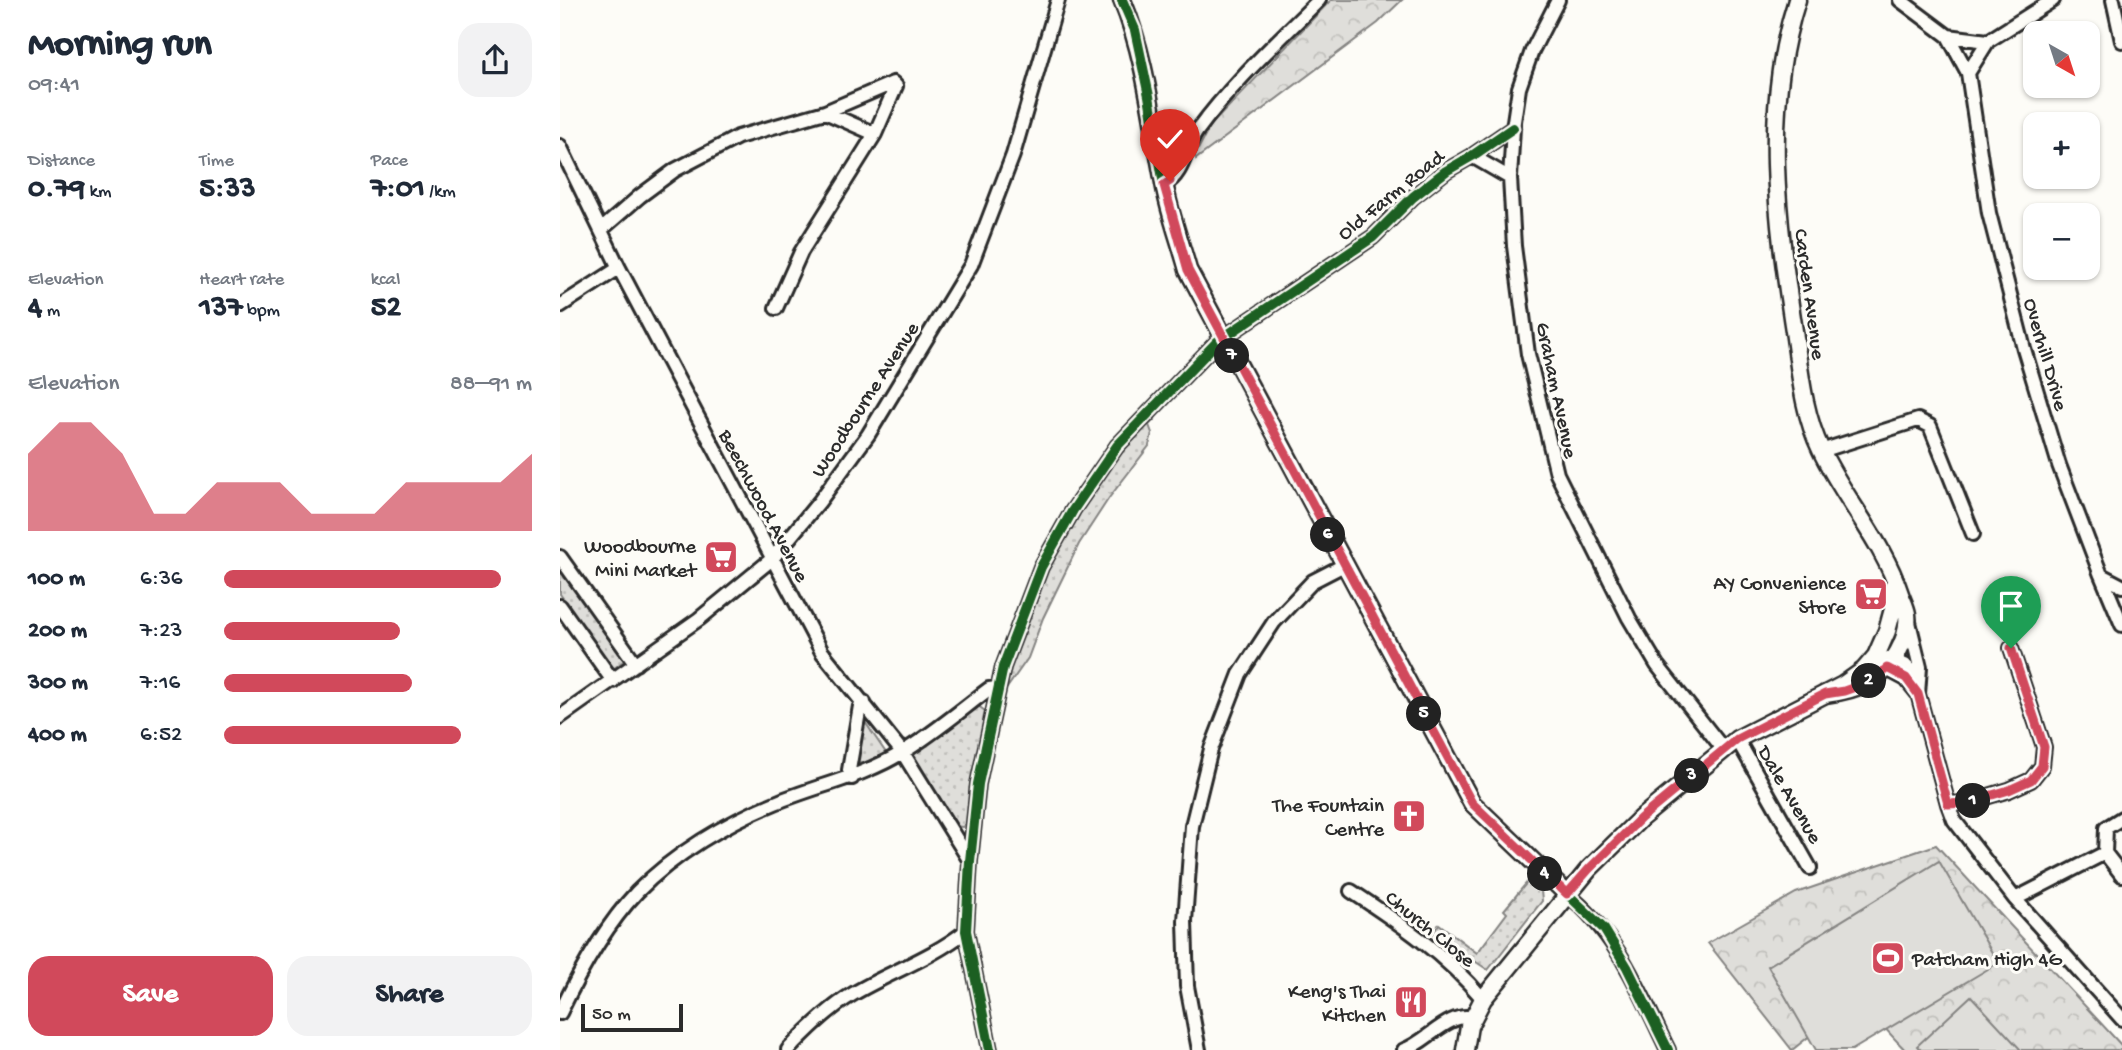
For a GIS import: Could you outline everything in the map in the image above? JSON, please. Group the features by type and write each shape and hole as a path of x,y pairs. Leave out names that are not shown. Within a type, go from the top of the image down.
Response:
{"street":[{"name":"Woodbourne Avenue","path":"560,717 699,619 772,559 819,502 868,435 971,265 1013,155 1058,0"},
{"path":"1122,0 1135,30 1164,185 1188,270 1223,338 1472,803 1604,929 1627,967 1668,1050"},
{"path":"1164,185 1177,175 1195,133 1231,89 1319,0"},
{"name":"Graham Avenue","path":"1558,0 1532,51 1519,88 1513,128 1510,177 1514,246 1528,354 1557,474 1629,618 1650,654 1731,744"},
{"name":"Carden Avenue","path":"1797,0 1780,63 1775,107 1776,176 1784,272 1804,398 1821,451 1894,574 1907,614"},
{"name":"Overhill Drive","path":"1900,0 1948,36 1968,73 1989,213 2024,349 2059,465 2121,621"},
{"path":"1968,73 1988,41 2053,0"},
{"path":"2117,2 2122,41"},
{"path":"1948,36 1988,41"},
{"path":"602,229 656,183 738,137 825,112 894,83 896,86 875,134 801,252 776,308"},
{"path":"825,112 875,134"},
{"name":"Old Farm Road","path":"990,1050 966,931 978,784 1003,667 1041,567 1091,481 1117,446 1223,338 1373,237 1413,197 1446,170 1513,128"},
{"name":"Beechwood Avenue","path":"560,146 619,268 822,652 903,752 970,861"},
{"name":"Old Farm Road","path":"1472,156 1510,177"},
{"path":"560,306 619,268"},
{"path":"1821,451 1919,420 1930,426 1973,534"},
{"path":"560,557 636,664"},
{"path":"1199,1050 1187,986 1185,921 1192,826 1211,749 1240,674 1274,622 1313,581 1344,565"},
{"path":"1885,661 1887,631 1893,609 1894,574"},
{"path":"2101,575 2122,586"},
{"path":"560,606 613,681"},
{"path":"1465,1050 1473,1018 1483,999 1589,869 1641,818 1731,744 1825,694 1844,691 1872,681 1904,639 1907,614"},
{"path":"1907,614 1919,660 1918,694 1954,820 2015,899 2122,1019"},
{"path":"1948,804 1965,803 2009,790 2031,780 2042,766 2044,747 2011,648"},
{"path":"1885,661 1905,665 1918,678"},
{"path":"1885,661 1906,678 1918,694"},
{"path":"560,1013 602,938 638,892 680,856 729,825 776,802 852,778 903,752 989,689 998,688"},
{"path":"852,778 849,770 860,706 864,702"},
{"name":"Dale Avenue","path":"1731,744 1811,868"},
{"path":"2122,818 2106,828 2105,853 2122,875"},
{"path":"2015,899 2105,853"},
{"name":"Church Close","path":"1351,891 1412,932 1451,963 1483,999"},
{"path":"788,1050 809,1027 852,994 925,958 966,931"},
{"path":"1413,1049 1453,1020 1466,1016 1473,1018"}],"green space":[{"path":"1331,0 1402,0 1378,23 1196,159 1195,155 1211,125"},
{"path":"1152,417 1155,419 1149,425 1152,433 1149,446 1109,498 1079,544 1043,618 1028,658 1007,688 1003,688 1031,607 1067,531 1097,483"},
{"path":"560,568 625,660 613,669 560,594"},
{"path":"977,705 985,711 968,823 962,827 954,826 914,755 917,749"},
{"path":"863,719 886,753 863,765 856,760"},
{"path":"1936,845 2122,1046 2122,1050 1905,1050 1857,998 1792,1050 1708,943 1796,893"},
{"name":"Patcham High 4G","path":"1939,861 1998,963 1852,1050 1816,1050 1768,966"},
{"path":"1529,880 1541,891 1542,901 1488,970 1433,933 1439,924 1477,953 1507,913 1504,910"},
{"path":"1971,996 2021,1050 1921,1050 1917,1046"}],"cycle path":[{"path":"1122,0 1135,30 1164,185 1188,270 1223,338 1472,803 1604,929 1627,967 1668,1050"},
{"path":"990,1050 966,931 978,784 1003,667 1041,567 1073,510 1117,446 1217,342 1373,237 1413,197 1446,171 1513,128"}],"place":[{"name":"Woodbourne Mini Market","path":"721,557"},
{"name":"AY Convenience Store","path":"1871,594"},
{"name":"The Fountain Centre","path":"1409,816"},
{"name":"Patcham High 4G","path":"1888,958"},
{"name":"Keng's Thai Kitchen","path":"1411,1002"}],"route":[{"path":"1170,181 1164,185 1188,270 1472,803 1567,894 1641,818 1737,739 1825,694 1844,691 1872,681 1887,668 1906,678 1918,694 1948,804 1965,803 2009,790 2031,780 2042,766 2044,747 2011,648"}]}
